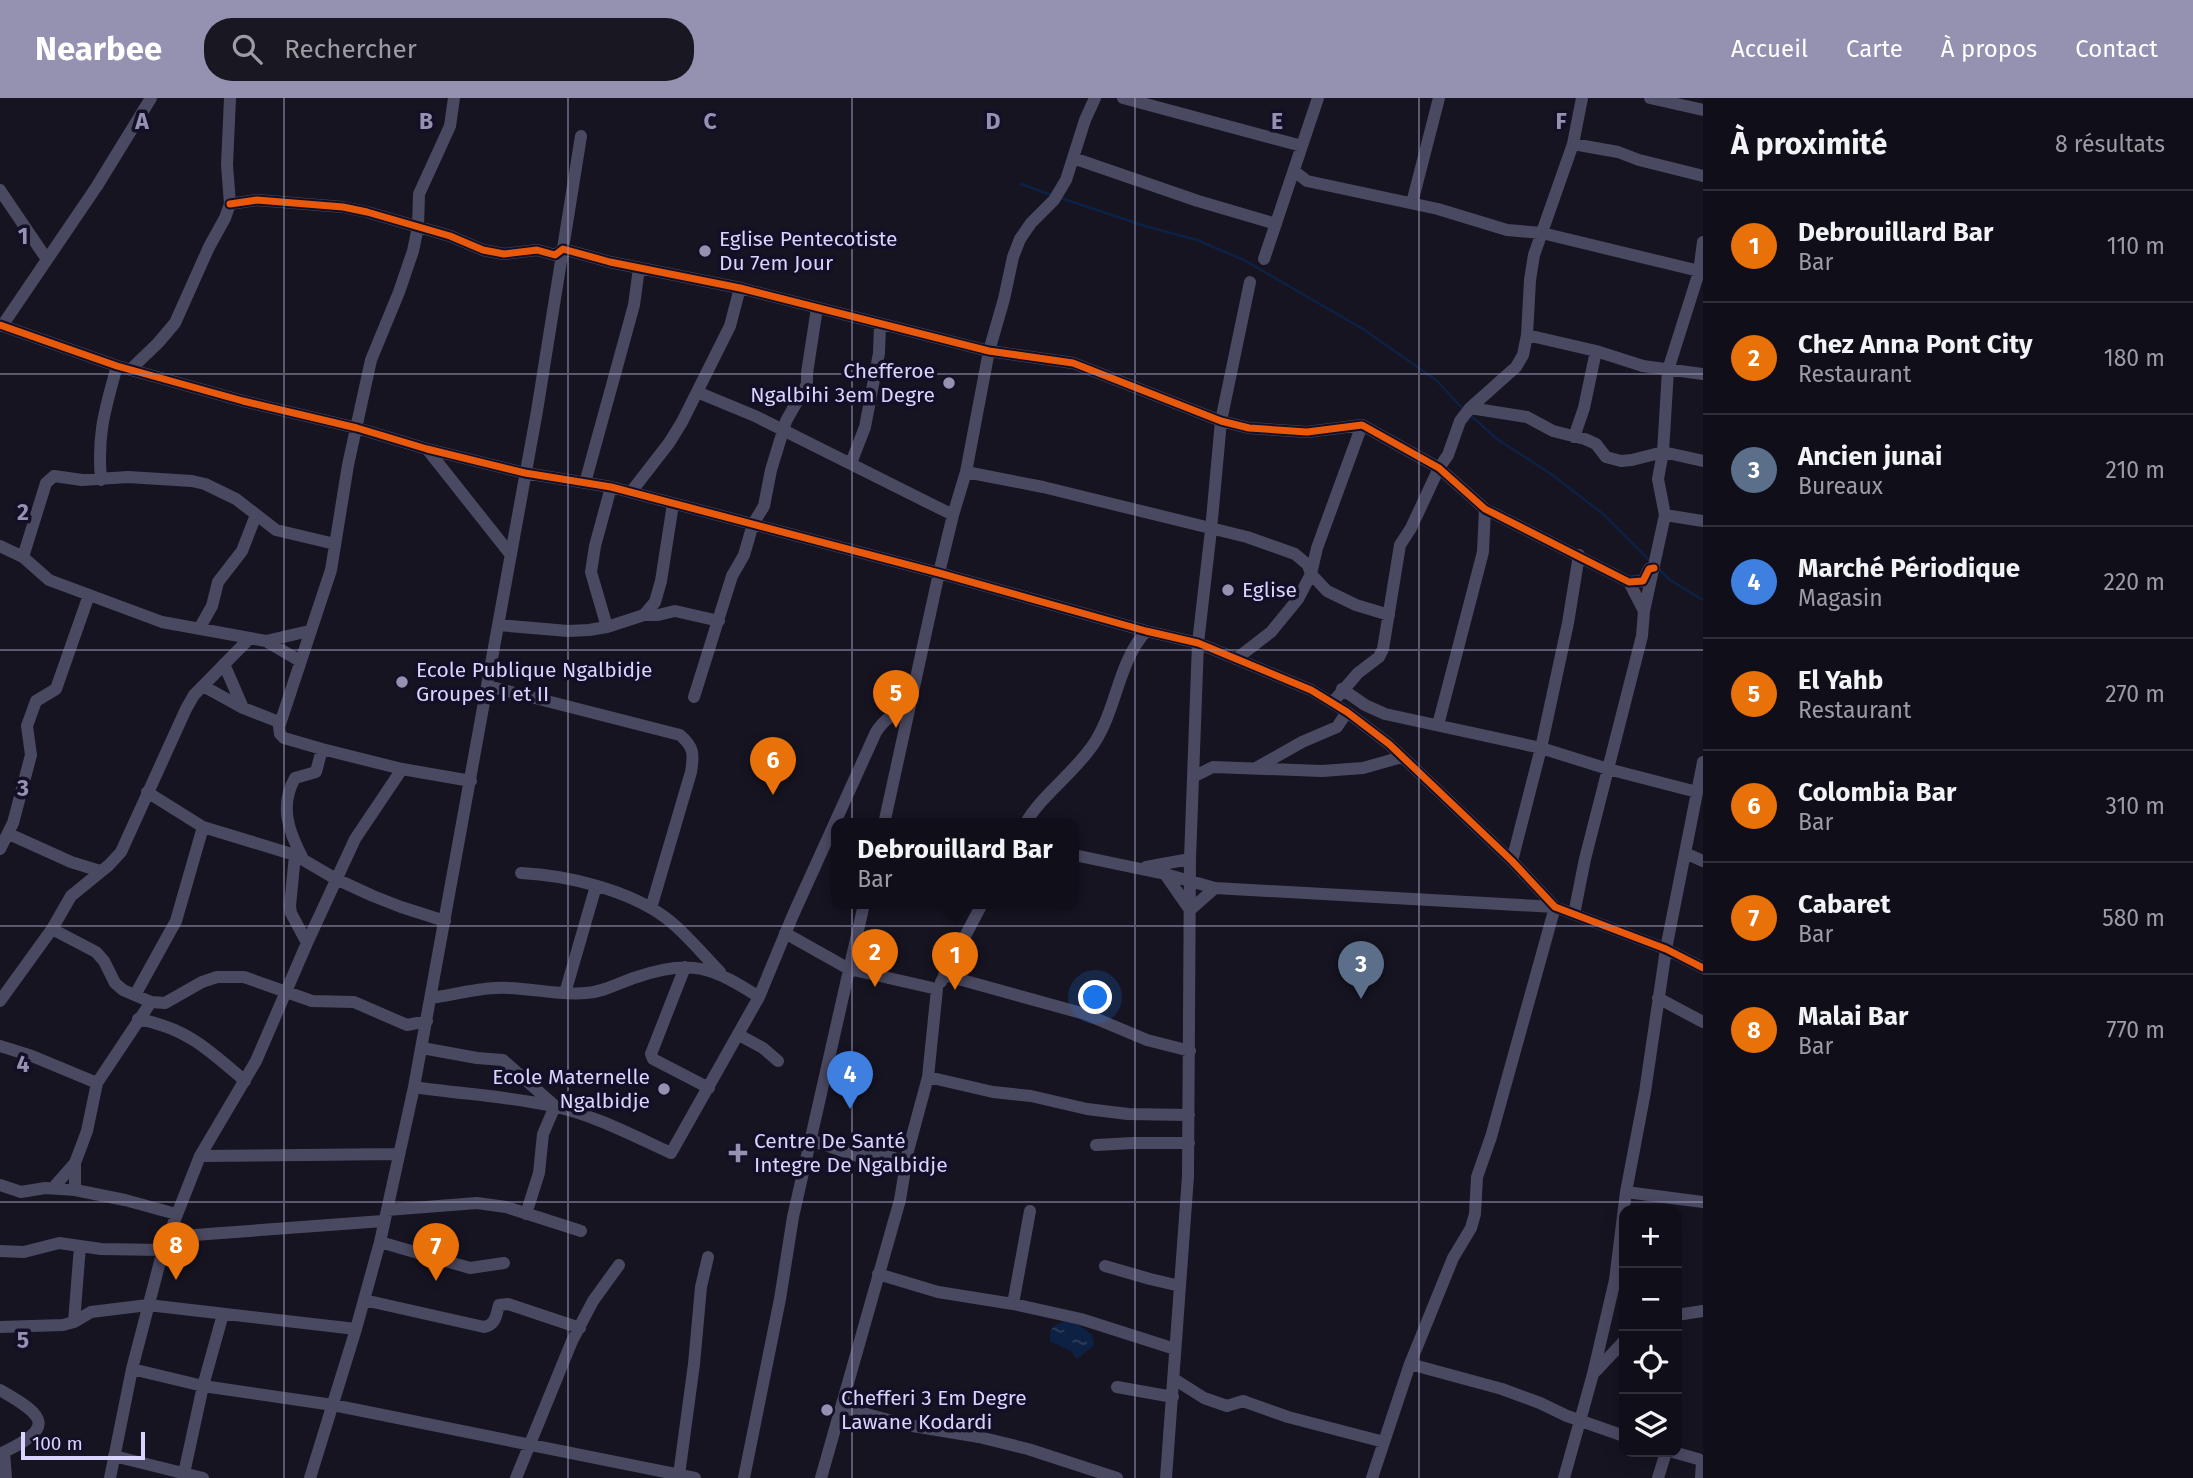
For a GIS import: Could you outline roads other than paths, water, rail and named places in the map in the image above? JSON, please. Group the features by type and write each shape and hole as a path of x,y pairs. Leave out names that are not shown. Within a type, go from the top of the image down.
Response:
{"street":[{"path":"151,98 97,186 1,325 117,366 243,401 525,473 631,492 1198,643 1311,690 1347,712 1402,757 1512,861 1555,907"},
{"path":"131,369 171,329 181,314 230,204 227,165 230,98"},
{"path":"454,98 450,126 419,194 418,227 404,276 391,313 374,348 348,465 328,579 279,722 280,734 284,738 402,768 471,781"},
{"path":"885,818 939,573 966,472 989,351 1013,257 1020,239 1031,223 1060,191 1066,180 1095,98"},
{"path":"1123,98 1302,146"},
{"path":"1264,259 1318,98"},
{"path":"1412,203 1439,98"},
{"path":"1332,702 1342,689 1379,657 1383,649 1401,545 1448,455 1460,421 1470,408 1516,367 1523,355 1534,255 1573,144 1582,98"},
{"path":"1650,98 1703,110"},
{"path":"310,1478 380,1242 422,1048 537,411 581,136"},
{"path":"1573,144 1618,152 1703,176"},
{"path":"1073,158 1198,201 1276,224"},
{"path":"1294,172 1307,181 1438,209 1507,230 1542,233 1701,272"},
{"path":"0,190 46,258"},
{"path":"230,204 257,200 343,207 450,236 483,250 504,254 537,250 555,255 563,249"},
{"path":"1574,914 1585,859 1642,636 1644,611 1665,515 1658,479 1663,452 1668,370 1701,272 1703,242"},
{"path":"563,249 639,268 740,288 989,351 1073,363 1221,421 1250,428 1307,432 1362,425 1439,468 1485,509 1629,582 1643,581 1648,569 1654,568"},
{"path":"585,483 634,304 639,268"},
{"path":"1166,1478 1189,1143 1190,859 1198,643 1221,421 1250,282"},
{"path":"631,492 669,443 698,392 730,326 740,288"},
{"path":"694,697 732,576 744,555 753,524 764,506 783,430 807,384 817,308"},
{"path":"850,464 865,427 878,353 880,324"},
{"path":"1527,335 1596,351 1643,366 1703,374"},
{"path":"1574,437 1584,408 1596,351"},
{"path":"101,480 101,424 117,366"},
{"path":"698,392 783,430 953,515"},
{"path":"1470,408 1527,417 1553,431 1593,442 1606,457 1625,462 1663,452 1703,461"},
{"path":"1236,659 1271,632 1298,599 1311,574 1317,548 1362,425"},
{"path":"427,449 511,555"},
{"path":"966,472 1247,537 1295,554 1308,565 1311,574 1327,591 1356,605 1389,615"},
{"path":"23,557 46,483 54,476 82,480 128,477 205,484 236,499 276,530 335,544"},
{"path":"607,627 591,565 611,487"},
{"path":"652,610 661,581 673,504"},
{"path":"1438,725 1483,552 1485,509"},
{"path":"1665,515 1703,521"},
{"path":"199,629 212,606 218,582 242,551 256,516"},
{"path":"0,546 23,557 48,580 162,622 266,641 300,661"},
{"path":"1512,861 1541,748 1568,623 1579,555"},
{"path":"1629,582 1644,611"},
{"path":"0,849 9,834 31,755 27,726 36,701 56,689 89,595"},
{"path":"498,625 568,631 607,627 652,610 675,611 719,621"},
{"path":"266,641 309,631"},
{"path":"1028,818 1094,744 1114,702 1129,654 1146,631"},
{"path":"0,1001 52,929 71,896 121,852 194,695 250,638"},
{"path":"224,664 243,708"},
{"path":"488,686 680,735 690,744 693,758 691,772 651,908"},
{"path":"203,687 243,708 279,722"},
{"path":"1342,689 1365,705 1385,714 1541,748 1697,792"},
{"path":"836,818 863,756 883,721 910,706"},
{"path":"1256,768 1302,742 1337,727 1347,712"},
{"path":"307,943 290,906 299,856 287,822 288,799 295,778 316,772 322,749"},
{"path":"1193,777 1213,767 1322,771 1363,768 1402,757"},
{"path":"110,1478 148,1305 176,1214 200,1156 256,1062 355,839 402,768"},
{"path":"1564,1478 1593,1374 1615,1280 1626,1192 1645,1092 1666,949 1702,770"},
{"path":"148,792 203,827 299,856 336,879 401,907 445,920"},
{"path":"135,995 176,921 203,827"},
{"path":"414,1087 555,1106 612,1126 671,1153 759,997 831,829"},
{"path":"9,834 100,872"},
{"path":"1685,853 1703,861"},
{"path":"1079,856 1191,880 1215,888 1555,907 1666,949 1703,968"},
{"path":"1139,869 1190,859"},
{"path":"521,873 562,876 651,908 673,923 724,975 759,997"},
{"path":"1165,874 1190,910"},
{"path":"565,993 596,886"},
{"path":"1190,910 1215,888"},
{"path":"1372,1478 1410,1364 1453,1258 1471,1228 1475,1214 1477,1177 1491,1137 1555,907"},
{"path":"744,1478 780,1299 793,1217 863,909"},
{"path":"821,1478 900,1200 906,1162 928,1077 937,989 979,909"},
{"path":"52,929 96,952 104,961 115,983 151,1002 165,1003 202,982 217,977 244,977 312,1001 354,1002 407,1025 427,1021"},
{"path":"785,933 849,969 937,989"},
{"path":"431,998 495,988 585,993 601,991 639,976 685,967 702,968 724,975"},
{"path":"685,967 651,1054 653,1059 709,1088"},
{"path":"944,975 1085,1014 1147,1040 1190,1051"},
{"path":"1658,998 1703,1022"},
{"path":"75,1190 75,1163 87,1131 97,1083 151,1002"},
{"path":"138,1019 164,1024 203,1045 245,1081"},
{"path":"739,1035 778,1061"},
{"path":"1177,1047 1191,1037"},
{"path":"0,1046 97,1083"},
{"path":"422,1048 503,1060 555,1106"},
{"path":"928,1077 1087,1109 1128,1114 1189,1115"},
{"path":"526,1214 539,1173 543,1134 555,1106"},
{"path":"810,1140 861,1157 873,1151 906,1162"},
{"path":"1096,1145 1189,1143"},
{"path":"200,1156 399,1154"},
{"path":"53,1188 75,1163"},
{"path":"0,1185 21,1192 53,1188 75,1190 176,1214"},
{"path":"1626,1192 1703,1202"},
{"path":"167,1237 477,1203 506,1207 581,1231"},
{"path":"1013,1304 1030,1211"},
{"path":"380,1242 470,1268 504,1263"},
{"path":"0,1251 24,1252 59,1244 101,1249 163,1250"},
{"path":"74,1322 80,1246"},
{"path":"679,1475 695,1364 701,1287 708,1257"},
{"path":"516,1478 572,1342 593,1301 619,1265"},
{"path":"1105,1266 1180,1286"},
{"path":"878,1274 938,1292 1013,1304 1081,1319 1175,1349"},
{"path":"364,1300 484,1327 493,1323 501,1303 580,1328"},
{"path":"0,1326 63,1325 91,1312 148,1305 356,1329"},
{"path":"1682,1314 1703,1311"},
{"path":"183,1475 223,1314"},
{"path":"1593,1374 1619,1346"},
{"path":"1410,1364 1502,1389 1619,1434"},
{"path":"132,1369 203,1386 333,1405 695,1478"},
{"path":"1174,1379 1204,1398 1227,1406 1242,1401 1288,1417 1384,1441"},
{"path":"1117,1387 1173,1397"},
{"path":"0,1390 30,1408 40,1424 30,1435 2,1453 6,1478"},
{"path":"841,1407 907,1425 991,1440 1117,1478"},
{"path":"1682,1455 1702,1462 1701,1478"},
{"path":"114,1456 203,1478"},
{"path":"1658,1478 1664,1457"}],"water":[{"path":"1071,1319 1092,1335 1094,1345 1077,1359 1071,1351 1050,1341 1053,1328"}],"waterway":[{"path":"1021,184 1051,195"},
{"path":"1061,198 1197,240 1244,260 1363,329 1436,380 1465,411"},
{"path":"1470,415 1497,439 1554,476 1603,514 1649,560"},
{"path":"1659,569 1670,580 1703,600"}],"place":[{"name":"Eglise Pentecotiste Du 7em Jour","path":"705,251"},
{"name":"Chefferoe Ngalbihi 3em Degre","path":"949,383"},
{"name":"Eglise","path":"1228,590"},
{"name":"Ecole Publique Ngalbidje Groupes I et II","path":"402,682"},
{"name":"El Yahb","path":"896,728"},
{"name":"Colombia Bar","path":"773,795"},
{"name":"Chez Anna Pont City","path":"875,987"},
{"name":"Debrouillard Bar","path":"955,990"},
{"name":"Ancien junai","path":"1361,999"},
{"name":"Ecole Maternelle Ngalbidje","path":"664,1089"},
{"name":"Marché Périodique","path":"850,1109"},
{"name":"Centre De Santé Integre De Ngalbidje","path":"738,1153"},
{"name":"Malai Bar","path":"176,1280"},
{"name":"Cabaret","path":"436,1281"},
{"name":"Chefferi 3 Em Degre Lawane Kodardi","path":"827,1410"}]}
